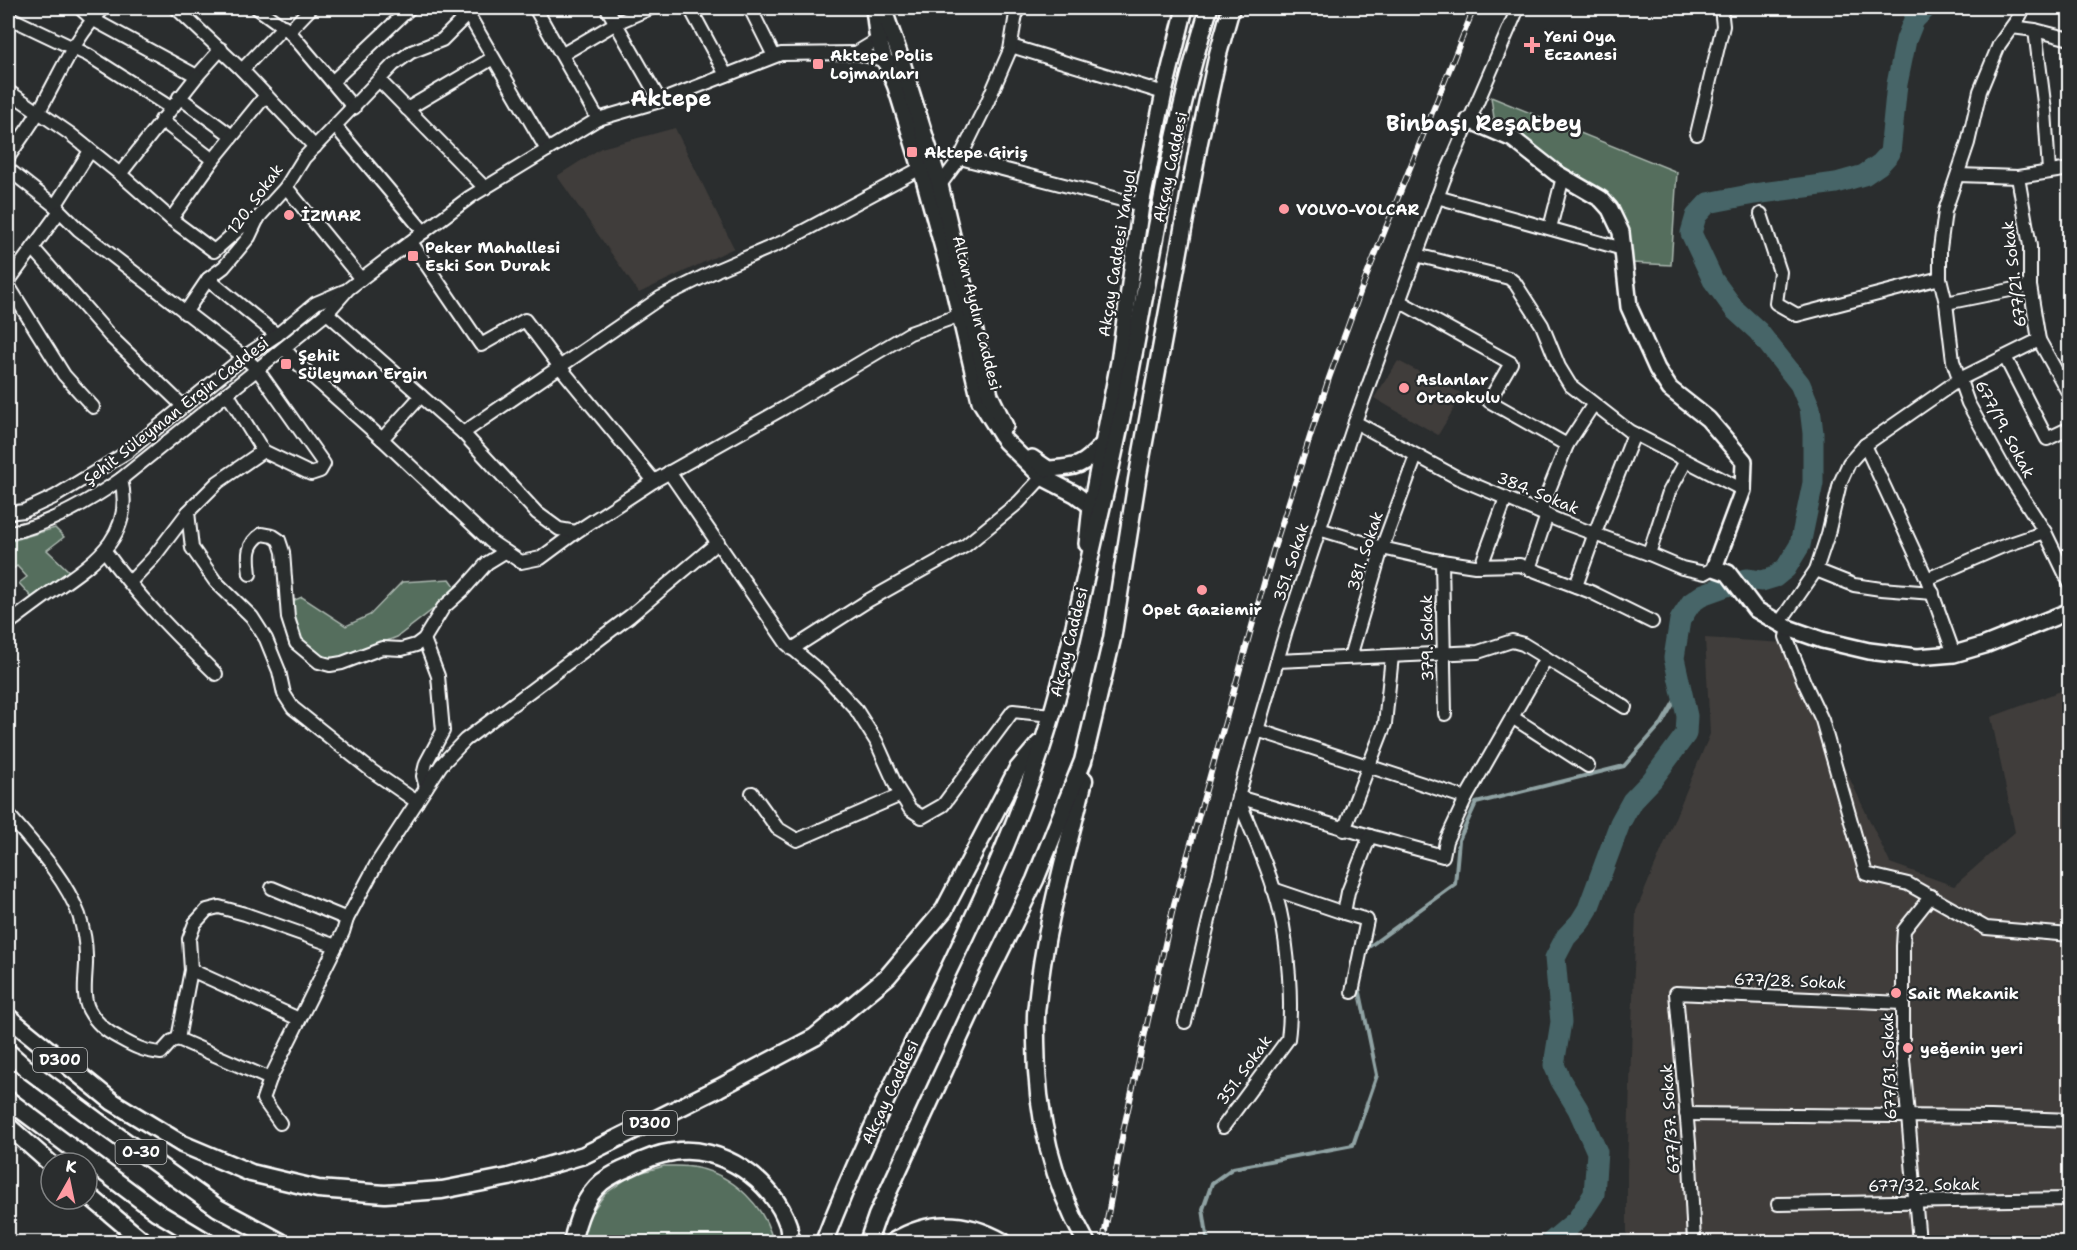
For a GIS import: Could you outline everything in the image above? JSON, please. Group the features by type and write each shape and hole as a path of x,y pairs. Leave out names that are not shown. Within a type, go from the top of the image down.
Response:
{"highway":[{"name":"Akçay Caddesi","path":"824,1242 897,1075 959,951 1019,815 1046,736 1065,666 1128,388 1161,207 1185,96 1209,8"},
{"name":"Akçay Caddesi","path":"868,1242 877,1216 973,1007 1035,880 1083,761 1112,639 1137,480 1199,142 1218,54 1232,8"},
{"name":"D300","path":"8,1017 113,1102 182,1144 251,1173 318,1189 385,1194 442,1190 509,1177 584,1155 815,1037 888,976 944,910 1017,770 1046,736"},
{"path":"1083,761 1084,780 1050,926 1036,1006 1036,1074 1041,1112 1057,1179 1086,1242"},
{"name":"O-30","path":"8,1052 101,1124 218,1208 281,1242"},
{"name":"O-30","path":"8,1101 157,1212 207,1242"},
{"path":"8,1126 39,1153"},
{"path":"572,1242 579,1217 587,1200 601,1183 636,1164 674,1151 718,1156 753,1176 768,1190 778,1205 788,1224 791,1242"},
{"path":"99,1204 144,1242"},
{"path":"893,1242 909,1233 931,1226 976,1229 1003,1242"}],"main road":[{"name":"Altan Aydın Caddesi","path":"873,8 886,38 902,61 940,185 980,401 1005,441 1042,477 1075,494 1091,506"},
{"name":"Altan Aydın Caddesi","path":"883,8 886,62 896,87 990,395 1005,426 1025,452 1048,469 1071,467 1087,461 1101,446"},
{"name":"Akçay Caddesi Yanyol","path":"1091,506 1119,362 1142,205 1164,93 1185,8"},
{"path":"1469,120 1513,139 1563,177 1601,199 1610,209 1621,232 1629,307 1657,369 1670,388 1708,419 1744,462 1743,490 1721,570 1755,609 1784,625 1822,640 1869,651 1917,657 1954,654 1985,645 2070,612"},
{"path":"1083,587 1091,506"}],"street":[{"path":"80,8 92,19 197,76"},
{"path":"8,158 39,112 72,48 92,19 104,8"},
{"path":"176,8 221,49 315,147"},
{"path":"257,8 286,28 354,108"},
{"path":"242,70 286,28 312,8"},
{"path":"333,81 410,8"},
{"path":"536,8 598,119"},
{"path":"607,8 660,101"},
{"path":"563,54 616,23 651,8"},
{"path":"690,8 726,75"},
{"path":"750,8 774,56"},
{"path":"940,185 960,158 987,103 1011,46 1017,8"},
{"name":"351. Sokak","path":"1223,1127 1288,1039 1290,1022 1290,986 1280,910 1238,797 1277,661 1355,422 1437,197 1518,8"},
{"path":"1697,134 1723,26 1721,8"},
{"name":"677/19. Sokak","path":"2021,8 2021,14 1999,45 1980,91 1958,175 1945,211 1940,249 1940,278 1946,303 1953,361 1968,403 2005,470 2045,532 2070,584"},
{"path":"471,11 493,58 547,150"},
{"name":"120. Sokak","path":"185,313 208,279 224,267 249,237 258,218 286,188 304,158 393,66 411,52 442,40 471,11"},
{"path":"8,18 88,55 171,108"},
{"path":"2012,27 2070,39"},
{"path":"2035,30 2049,171"},
{"path":"856,53 886,38"},
{"path":"1011,46 1164,93"},
{"path":"120,174 161,120 221,49"},
{"path":"856,53 886,62 902,61"},
{"name":"Şehit Süleyman Ergin Caddesi","path":"8,532 25,530 57,517 91,500 121,479 327,313 348,289 361,279 485,188 598,119 660,101 781,54 856,53"},
{"path":"407,109 493,58"},
{"path":"379,80 485,188"},
{"path":"8,91 120,174 171,219 214,251 240,228 258,218"},
{"path":"171,219 213,160 266,95"},
{"path":"179,98 232,136"},
{"path":"161,120 213,160"},
{"path":"335,126 424,232"},
{"path":"90,151 33,248 8,284 64,375 93,407"},
{"path":"960,158 1142,205"},
{"path":"463,433 660,298 717,270 785,241 921,168"},
{"path":"8,169 80,230 257,369 324,464 320,471 311,474 263,451 227,393"},
{"path":"1958,175 2018,177 2070,169"},
{"path":"1550,228 1563,177"},
{"name":"677/21. Sokak","path":"2018,177 2030,246 2030,286 2039,340 2070,396"},
{"path":"286,188 361,279"},
{"path":"1437,197 1623,249"},
{"path":"1761,214 1780,272 1776,303 1797,315 1940,278"},
{"path":"411,242 481,345 525,320 560,367 654,481"},
{"path":"33,248 110,336 183,406"},
{"path":"1416,255 1509,278 1515,283 1542,325 1559,367 1570,385 1593,405 1634,434 1743,490"},
{"path":"208,279 277,335"},
{"path":"1946,303 2030,286"},
{"name":"Şehit Süleyman Ergin Caddesi","path":"8,513 24,511 54,497 126,453 244,357 277,335 316,303 348,289"},
{"path":"1399,301 1511,363 1489,401 1568,445"},
{"path":"327,313 463,433 537,513 559,529 576,532"},
{"path":"284,348 296,362 490,541 521,562 541,558 654,481 784,408 910,333 964,313"},
{"path":"2039,340 1960,379 1865,445 1849,463 1840,483 1828,534 1816,570 1784,625 1786,637 1822,720 1866,873 1908,884 1986,928 2070,935"},
{"path":"2005,357 2047,439 2070,428"},
{"path":"382,439 421,396"},
{"path":"1529,569 1544,514 1568,445 1593,405"},
{"name":"384. Sokak","path":"1355,422 1458,478 1544,514 1682,568 1705,573 1721,570"},
{"path":"1576,586 1634,434"},
{"path":"1865,445 1933,593 1954,654"},
{"path":"129,582 153,558 188,512 218,482 263,451"},
{"name":"381. Sokak","path":"1350,657 1382,548 1416,456"},
{"path":"1649,554 1669,492 1686,461"},
{"path":"669,472 787,645 825,676 855,708 876,741 901,795 910,809 922,818 943,805 1013,711 1051,716"},
{"path":"792,649 869,600 965,546 1019,502 1042,477"},
{"path":"8,624 79,573 105,551 118,532 124,510 124,491 121,479"},
{"path":"1480,566 1506,498"},
{"path":"188,512 192,548 215,581 252,617 266,639 279,671 284,694 293,708 372,771 417,802"},
{"path":"1319,530 1382,548 1442,561 1480,566 1520,565 1576,586 1652,622"},
{"path":"1927,579 2001,547 2045,532"},
{"path":"250,574 248,551 254,538 262,534 279,540 283,552 288,618 296,643 318,662 330,665 342,663 382,648 402,649 424,639 443,608 487,563 505,552"},
{"path":"280,1123 263,1099 270,1079 347,919 377,863 441,765 465,740 630,616 718,542"},
{"path":"105,551 129,582 216,674"},
{"name":"379. Sokak","path":"1442,561 1445,714"},
{"path":"1816,570 1854,585 1933,593"},
{"path":"424,639 438,676 443,731 426,763 423,776 426,788"},
{"path":"1277,661 1478,652 1512,640 1523,644 1624,707"},
{"path":"1344,830 1385,724 1392,656"},
{"path":"1185,1022 1238,797 1344,830 1443,856 1446,841 1466,798 1546,658"},
{"path":"1512,717 1588,766"},
{"path":"1257,729 1466,798"},
{"path":"752,793 777,828 797,840 901,795"},
{"path":"8,814 62,884 78,914 84,935 85,990 88,1009 105,1030 141,1051 161,1053 172,1041 178,1039 270,1079"},
{"path":"1344,913 1348,892 1370,836"},
{"path":"272,888 347,919"},
{"path":"1274,889 1367,920 1352,992"},
{"name":"677/31. Sokak","path":"1919,1242 1903,1059 1904,930 1931,896"},
{"path":"178,1039 191,970 189,939 195,922 207,910 219,907 245,914 336,946"},
{"path":"191,970 299,1020"},
{"name":"677/28. Sokak","path":"1676,993 1903,1003"},
{"name":"677/37. Sokak","path":"1676,993 1694,1242"},
{"path":"1686,1114 1774,1113 2070,1120"},
{"name":"677/32. Sokak","path":"1778,1204 2070,1200"}],"shaded area":[{"path":"675,128 734,248 639,293 557,176 601,148"},
{"path":"1398,361 1463,394 1438,435 1374,398"},
{"path":"1705,638 1785,643 1890,863 1954,886 2015,832 1991,717 2069,688 2069,1242 1627,1242 1627,1169 1636,911 1710,734"}],"green space":[{"path":"1491,97 1677,172 1671,265 1632,263 1630,237 1605,193 1557,168 1523,138 1494,118"},
{"path":"55,528 64,537 47,550 73,575 35,601 19,583 27,577 17,566 8,573 8,542"},
{"path":"450,579 458,590 397,637 329,663 298,641 290,602 302,597 346,626 370,615 402,582"},
{"path":"664,1166 697,1168 735,1185 746,1194 763,1217 773,1242 578,1242 585,1221 605,1194 632,1175"}],"waterway":[{"path":"1551,1242 1577,1220 1594,1194 1597,1152 1578,1109 1554,1065 1561,1022 1555,958 1566,937 1588,909 1620,823 1632,801 1652,780 1686,734 1687,716 1674,658 1680,620 1691,603 1704,594 1746,579 1762,581 1775,577 1786,568 1800,545 1813,483 1813,433 1810,408 1800,384 1758,331 1735,310 1713,280 1691,233 1696,216 1708,203 1836,183 1864,175 1880,164 1890,153 1897,84 1906,40 1914,20 1926,8"},
{"path":"1365,953 1366,949 1455,884 1459,840 1476,803 1624,766 1662,723 1681,690"},
{"path":"1208,1242 1203,1209 1212,1183 1233,1168 1353,1145 1377,1075 1358,983"}],"railway":[{"path":"1103,1242 1124,1127 1174,904 1273,551 1329,378 1361,290 1474,8"}],"place":[{"name":"Yeni Oya Eczanesi","path":"1532,45"},
{"name":"Aktepe Polis Lojmanları","path":"818,64"},
{"name":"Aktepe Giriş","path":"912,152"},
{"name":"VOLVO-VOLCAR","path":"1284,209"},
{"name":"İZMAR","path":"289,215"},
{"name":"Peker Mahallesi Eski Son Durak","path":"413,256"},
{"name":"Şehit Süleyman Ergin","path":"286,364"},
{"name":"Aslanlar Ortaokulu","path":"1404,388"},
{"name":"Opet Gaziemir","path":"1202,590"},
{"name":"Sait Mekanik","path":"1896,993"},
{"name":"yeğenin yeri","path":"1908,1048"}],"district":[{"name":"Aktepe","path":"671,98"},
{"name":"Binbaşı Reşatbey","path":"1484,123"}]}
